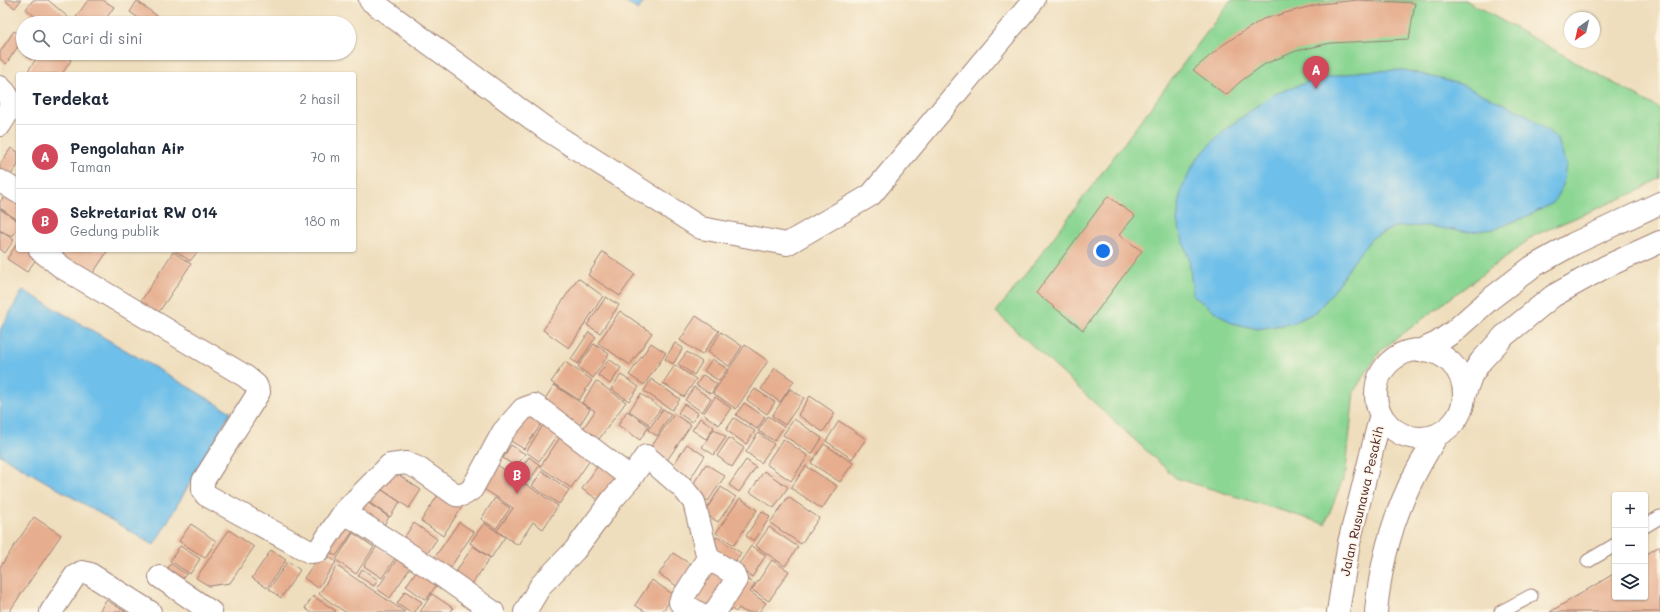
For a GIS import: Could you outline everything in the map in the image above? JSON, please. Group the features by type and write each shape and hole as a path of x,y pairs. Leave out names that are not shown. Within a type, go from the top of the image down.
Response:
{"street":[{"path":"370,0 549,131 701,228 786,244 871,195 1034,0"},
{"path":"0,87 9,96 10,102 8,111 0,125"},
{"path":"0,180 16,191"},
{"path":"1419,351 1437,343 1453,332 1489,300 1532,267 1573,244 1660,203"},
{"path":"1464,396 1462,382 1456,369 1446,359 1433,353 1419,351 1408,352 1398,356 1383,372 1378,382 1378,403 1381,414 1386,421 1400,433 1419,438 1437,435 1453,424 1463,406 1464,396 1471,376 1481,361 1504,336 1553,296 1605,267 1660,242"},
{"path":"43,252 63,268 246,376 256,385 259,392 203,481 203,491 206,496 310,552 318,551 344,512 390,465 406,463 418,468 456,495 461,496 465,494 472,489 504,432 523,409 534,405 575,434 631,478"},
{"name":"Jalan Rusunawa Pesakih","path":"1338,612 1349,543 1381,414"},
{"path":"1376,612 1383,561 1395,524 1410,484 1437,435"},
{"path":"525,612 541,585 575,550 612,500 631,478 646,456 683,488 694,502 708,558 683,609"},
{"path":"344,512 435,571 492,612"},
{"path":"708,558 733,574 736,580 716,612"},
{"path":"51,612 75,576 82,572 90,574 150,612"},
{"path":"160,578 211,612"}],"lane":[{"path":"1648,524 1660,517"},
{"path":"1588,561 1612,547"},
{"path":"1502,612 1531,596"}],"green space":[{"path":"1231,0 1465,0 1660,109 1660,178 1638,191 1535,235 1381,350 1354,391 1346,471 1325,524 1176,478 996,312 1024,277"}],"water":[{"path":"622,0 645,0 638,10"},
{"path":"1405,70 1460,84 1526,114 1558,139 1566,165 1563,185 1553,203 1528,216 1494,229 1469,232 1426,226 1395,227 1372,238 1357,256 1334,291 1316,312 1293,323 1258,329 1232,323 1193,296 1189,259 1177,222 1181,190 1196,160 1222,132 1272,95 1313,80 1364,71"},
{"path":"23,290 231,412 154,545 0,455 0,330"}],"building":[{"path":"4,0 21,0 15,8"},
{"path":"33,0 48,0 67,16 34,16 26,9"},
{"path":"88,0 103,0 114,7 108,16 77,16"},
{"path":"1358,0 1415,3 1409,39 1331,43 1296,51 1265,64 1241,81 1226,95 1193,70 1224,44 1263,19 1319,4"},
{"path":"137,1 157,16 135,16 130,12"},
{"path":"14,31 16,32 16,49 6,64 0,59 0,52"},
{"path":"35,60 71,60 63,72 27,72"},
{"path":"11,148 16,151 16,168 10,176 0,169 0,164"},
{"path":"9,189 16,194 16,219 0,208 0,202"},
{"path":"1108,196 1135,216 1119,235 1142,251 1083,330 1036,293"},
{"path":"0,209 16,220 16,231 12,237 0,230"},
{"path":"0,231 14,240 5,253 0,249"},
{"path":"16,245 16,252 41,252 27,272 7,259"},
{"path":"64,252 107,252 91,276 61,256"},
{"path":"173,252 191,264 157,315 139,304"},
{"path":"177,252 197,252 190,261"},
{"path":"603,252 635,274 620,296 588,275"},
{"path":"578,278 603,296 569,348 543,330"},
{"path":"606,297 619,305 600,333 587,325"},
{"path":"620,311 652,333 630,365 598,343"},
{"path":"696,316 719,331 702,355 680,340"},
{"path":"589,332 596,337 578,364 571,359"},
{"path":"721,332 742,346 729,366 708,352"},
{"path":"651,343 666,353 644,385 629,375"},
{"path":"675,343 683,348 673,364 665,359"},
{"path":"594,344 609,354 593,378 578,367"},
{"path":"745,345 768,361 736,409 713,393"},
{"path":"687,352 702,362 694,375 678,364"},
{"path":"609,359 621,368 610,384 598,375"},
{"path":"712,359 727,369 719,381 704,371"},
{"path":"565,362 592,380 579,400 551,382"},
{"path":"675,365 696,379 684,397 663,383"},
{"path":"775,368 794,381 780,402 761,389"},
{"path":"621,375 639,387 629,401 611,389"},
{"path":"703,375 717,384 711,394 696,385"},
{"path":"651,379 680,399 672,410 644,391"},
{"path":"596,381 626,402 594,446 578,436 595,411 582,403"},
{"path":"554,385 590,409 575,432 539,408"},
{"path":"694,387 711,399 702,412 685,400"},
{"path":"755,389 775,402 767,414 747,400"},
{"path":"790,389 804,398 785,425 772,416"},
{"path":"641,394 661,408 649,424 629,411"},
{"path":"810,396 835,413 823,432 798,415"},
{"path":"715,397 731,408 719,425 703,414"},
{"path":"744,403 765,417 757,429 736,415"},
{"path":"684,404 698,413 692,422 678,413"},
{"path":"663,409 671,414 657,436 648,430"},
{"path":"627,411 649,426 640,440 618,425"},
{"path":"527,413 542,423 524,449 509,440"},
{"path":"674,414 691,425 666,462 649,450"},
{"path":"768,416 784,427 774,441 758,431"},
{"path":"700,418 714,427 706,439 692,430"},
{"path":"734,418 755,431 746,444 726,430"},
{"path":"794,419 822,438 812,454 783,435"},
{"path":"839,421 866,439 852,459 826,441"},
{"path":"543,425 557,435 539,461 526,452"},
{"path":"714,429 726,437 714,455 702,447"},
{"path":"758,433 774,444 761,463 746,452"},
{"path":"561,436 592,457 571,488 540,467"},
{"path":"729,438 744,448 732,467 717,456"},
{"path":"783,439 808,456 791,481 766,464"},
{"path":"687,444 705,456 690,479 672,467"},
{"path":"824,444 853,463 840,482 811,463"},
{"path":"511,445 525,454 516,467 503,458"},
{"path":"529,457 540,465 529,481 518,473"},
{"path":"490,460 558,506 543,529 533,522 518,545 497,531 513,508 475,483"},
{"path":"746,460 756,467 739,492 729,485"},
{"path":"599,464 617,476 600,501 582,489"},
{"path":"706,464 725,476 708,501 690,489"},
{"path":"806,466 837,486 822,509 791,488"},
{"path":"390,469 421,490 409,508 378,487"},
{"path":"542,471 569,490 559,504 532,486"},
{"path":"764,471 788,487 774,508 750,492"},
{"path":"721,487 736,497 718,522 704,513"},
{"path":"379,488 400,502 390,517 370,503"},
{"path":"440,492 462,507 443,536 421,521"},
{"path":"788,497 819,518 801,544 770,523"},
{"path":"495,498 510,508 496,529 481,519"},
{"path":"740,498 757,510 734,545 716,533"},
{"path":"362,499 389,517 378,534 351,516"},
{"path":"762,511 770,517 754,541 746,536"},
{"path":"34,517 61,535 9,612 0,612 0,567"},
{"path":"459,522 474,532 446,574 430,564"},
{"path":"340,523 353,531 336,556 323,548"},
{"path":"414,523 437,539 424,558 401,542"},
{"path":"484,523 505,537 491,558 470,543"},
{"path":"191,524 216,541 205,558 179,541"},
{"path":"769,527 798,547 785,566 756,546"},
{"path":"229,530 254,547 230,583 209,586 196,578"},
{"path":"353,533 374,547 356,574 336,560"},
{"path":"717,537 741,553 732,566 708,550"},
{"path":"180,546 200,559 190,574 170,561"},
{"path":"377,546 395,558 382,578 364,566"},
{"path":"473,546 490,558 468,590 451,579"},
{"path":"751,546 766,555 752,577 737,567"},
{"path":"1660,546 1660,612 1550,612 1612,575 1612,600 1648,600 1648,553"},
{"path":"271,550 286,560 267,588 252,578"},
{"path":"322,552 336,562 318,588 304,578"},
{"path":"673,553 692,565 678,587 659,574"},
{"path":"399,556 412,565 390,598 377,589"},
{"path":"772,560 789,571 769,601 752,590"},
{"path":"288,561 300,570 281,598 269,589"},
{"path":"171,564 186,574 178,585 163,575"},
{"path":"337,566 405,612 345,612 319,594"},
{"path":"419,567 439,581 426,600 406,586"},
{"path":"707,568 727,582 707,611 687,597"},
{"path":"362,569 378,580 374,586 358,576"},
{"path":"741,575 755,584 750,592 766,603 759,612 745,612 739,608 736,612 723,603"},
{"path":"652,580 674,595 662,612 646,612 635,605"},
{"path":"405,591 422,602 415,612 409,612 397,604"},
{"path":"432,594 453,608 451,612 420,612"},
{"path":"313,596 336,611 310,612 305,608"},
{"path":"106,600 126,612 99,612"}],"place":[{"name":"Pengolahan Air","path":"1316,89"},
{"name":"Sekretariat RW 014","path":"517,494"}]}
